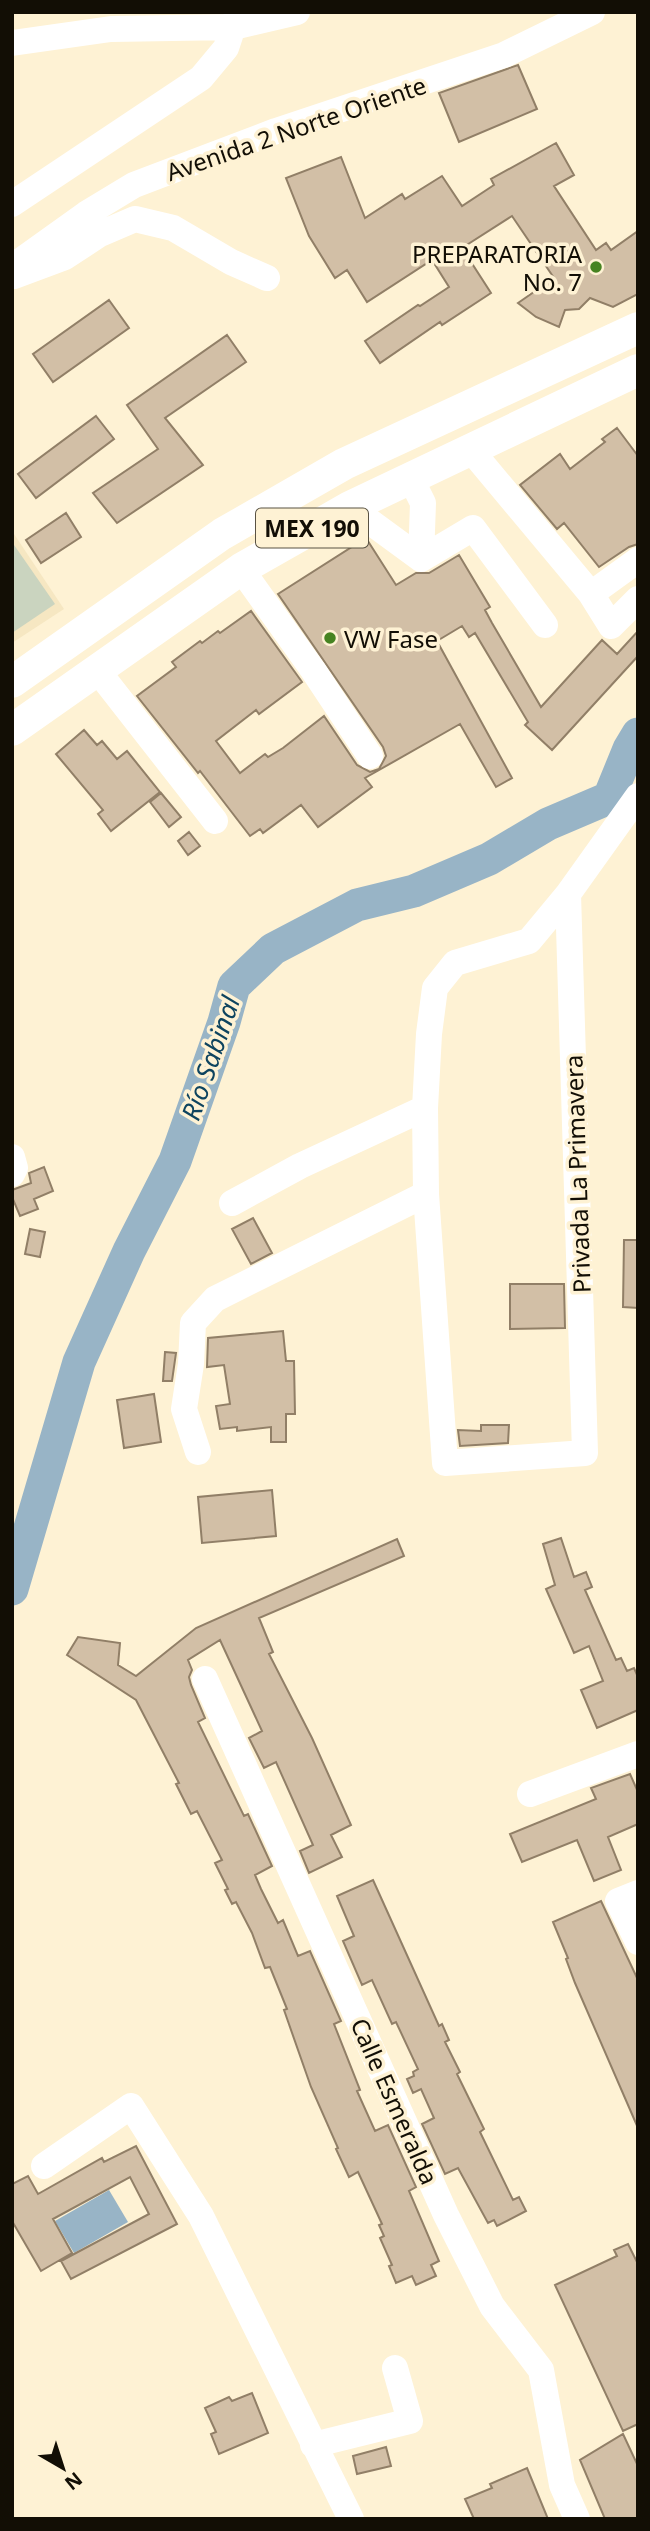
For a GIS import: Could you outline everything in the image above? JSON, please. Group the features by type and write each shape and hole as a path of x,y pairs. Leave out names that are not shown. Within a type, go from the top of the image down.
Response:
{"main road":[{"name":"MEX 190","path":"12,682 222,534 344,464 638,328"},
{"name":"MEX 190","path":"12,730 241,569 350,507 638,370"}],"street":[{"path":"12,43 111,29 235,20 297,12"},
{"name":"Avenida 2 Norte Oriente","path":"12,267 86,214 134,186 276,131 504,55 592,12"},
{"path":"12,204 201,78 226,48 235,20"},
{"path":"12,276 65,257 100,234 135,219 173,228 231,262 267,278"},
{"path":"470,449 591,594 611,626 638,599"},
{"path":"410,477 423,503 421,559"},
{"path":"350,507 421,559"},
{"path":"421,559 473,527 545,625"},
{"path":"591,594 638,561"},
{"path":"241,569 370,756"},
{"path":"97,670 215,821"},
{"path":"198,1452 184,1409 191,1364 193,1323 215,1298 426,1194 425,1108 429,1034 435,988 455,962 529,941 568,894 638,796"},
{"name":"Privada La Primavera","path":"426,1194 445,1463 585,1453 568,894"},
{"path":"232,1203 300,1166 425,1108"},
{"path":"12,1157 15,1168 12,1174"},
{"name":"Calle Esmeralda","path":"205,1679 452,2226 492,2306 541,2370 547,2390 562,2485 577,2519"},
{"path":"530,1794 638,1754"},
{"path":"638,1893 618,1901 638,1942"},
{"path":"44,2166 131,2106 201,2216 351,2519"},
{"path":"313,2445 410,2421 395,2368"}],"shaded area":[{"path":"12,531 64,609 12,643"}],"green space":[{"path":"12,542 55,604 12,633"}],"water":[{"path":"109,2190 128,2222 74,2253 55,2221"}],"building":[{"path":"518,65 537,109 459,142 439,93"},
{"path":"556,143 574,175 554,186 596,250 606,243 611,250 638,231 638,294 613,307 590,298 579,309 565,310 559,327 536,317 518,303 554,278 512,216 462,248 491,293 442,325 440,322 380,363 365,341 449,287 432,260 367,302 347,270 335,278 309,236 286,178 341,157 365,218 402,194 405,199 442,176 462,206 494,185 491,179"},
{"path":"109,300 129,328 53,382 33,354"},
{"path":"227,335 246,362 165,418 203,465 117,523 93,493 158,449 127,405"},
{"path":"96,416 114,439 36,498 18,474"},
{"path":"617,428 638,456 638,544 599,567 564,523 557,529 520,485 560,454 570,469 605,442 602,439"},
{"path":"66,513 81,537 41,563 26,540"},
{"path":"366,538 396,585 416,573 429,573 459,555 490,607 485,610 492,623 541,707 602,640 617,654 638,631 638,656 552,750 525,725 528,722 475,633 469,637 462,626 437,641 512,778 496,787 460,724 365,778 372,787 318,827 301,805 263,833 260,829 250,836 137,696 176,667 172,662 200,641 202,643 218,631 220,633 251,611 302,682 259,714 256,710 216,741 240,773 265,754 268,757 283,748 324,716 357,765 370,772 379,769 386,756 383,747 278,594"},
{"path":"84,730 97,745 102,741 117,759 127,751 160,792 111,831 98,814 103,810 56,754"},
{"path":"161,793 181,817 169,827 150,802"},
{"path":"189,832 200,846 188,855 178,841"},
{"path":"44,1167 53,1191 34,1199 38,1209 20,1216 12,1190 31,1183 29,1173"},
{"path":"253,1218 272,1253 251,1264 232,1229"},
{"path":"30,1229 45,1232 40,1257 25,1254"},
{"path":"624,1240 638,1240 638,1308 623,1307"},
{"path":"510,1284 564,1284 565,1328 510,1329"},
{"path":"283,1331 286,1361 294,1361 295,1414 286,1414 286,1442 271,1442 271,1427 237,1431 237,1427 220,1429 216,1406 230,1404 224,1365 207,1367 208,1338"},
{"path":"165,1352 176,1353 172,1381 163,1381"},
{"path":"154,1394 161,1442 124,1448 117,1400"},
{"path":"481,1425 509,1425 508,1443 460,1446 458,1430 481,1431"},
{"path":"272,1490 276,1536 202,1543 198,1497"},
{"path":"561,1538 574,1577 586,1572 592,1587 585,1590 616,1660 621,1658 627,1671 634,1668 638,1677 638,1710 597,1728 581,1690 603,1681 589,1646 574,1653 546,1589 555,1585 543,1544"},
{"path":"397,1539 404,1556 259,1618 273,1652 269,1654 312,1738 351,1825 331,1835 342,1857 309,1873 300,1851 313,1845 276,1762 264,1768 249,1738 262,1731 220,1640 188,1660 192,1670 189,1677 191,1685 205,1718 198,1722 244,1816 248,1814 272,1866 255,1875 261,1889 278,1923 283,1920 298,1956 310,1951 341,2021 334,2024 360,2090 357,2091 375,2131 388,2125 416,2187 409,2191 439,2261 431,2265 436,2276 416,2285 412,2276 396,2283 389,2266 392,2265 380,2238 384,2236 379,2225 382,2224 358,2172 349,2177 336,2149 338,2148 311,2087 284,2010 287,2009 270,1967 265,1968 252,1933 236,1902 232,1904 215,1863 222,1860 197,1811 191,1814 176,1784 179,1783 136,1700 67,1655 78,1637 120,1643 118,1665 136,1676 196,1628"},
{"path":"630,1774 638,1792 638,1824 608,1837 621,1870 594,1881 577,1840 522,1862 510,1834 596,1799 591,1788"},
{"path":"373,1880 439,2026 442,2024 449,2040 445,2042 460,2072 457,2074 484,2129 480,2132 513,2200 519,2197 526,2211 497,2226 494,2220 488,2223 458,2168 445,2174 422,2124 434,2118 421,2089 413,2093 407,2079 414,2076 413,2072 418,2069 396,2022 392,2024 372,1980 362,1985 343,1941 354,1936 337,1896"},
{"path":"601,1901 638,1980 638,2128 575,1983 553,1922"},
{"path":"136,2146 177,2224 71,2279 61,2261 149,2214 130,2177 53,2219 72,2253 41,2271 12,2221 12,2184 28,2176 38,2194 102,2158 104,2162"},
{"path":"628,2244 638,2264 638,2424 623,2431 555,2285 617,2256 614,2250"},
{"path":"252,2393 268,2433 219,2454 211,2434 216,2432 205,2408 229,2397 232,2401"},
{"path":"623,2434 638,2466 638,2519 605,2519 580,2460"},
{"path":"386,2447 391,2466 357,2474 353,2456"},
{"path":"527,2468 548,2519 474,2519 465,2499 492,2488 490,2484"}],"waterway":[{"name":"Río Sabinal","path":"12,1589 79,1362 129,1251 175,1161 234,986 273,949 357,905 414,891 489,859 548,824 609,798 638,734"}],"place":[{"name":"PREPARATORIA No. 7","path":"596,267"},
{"name":"VW Fase","path":"330,638"}]}
